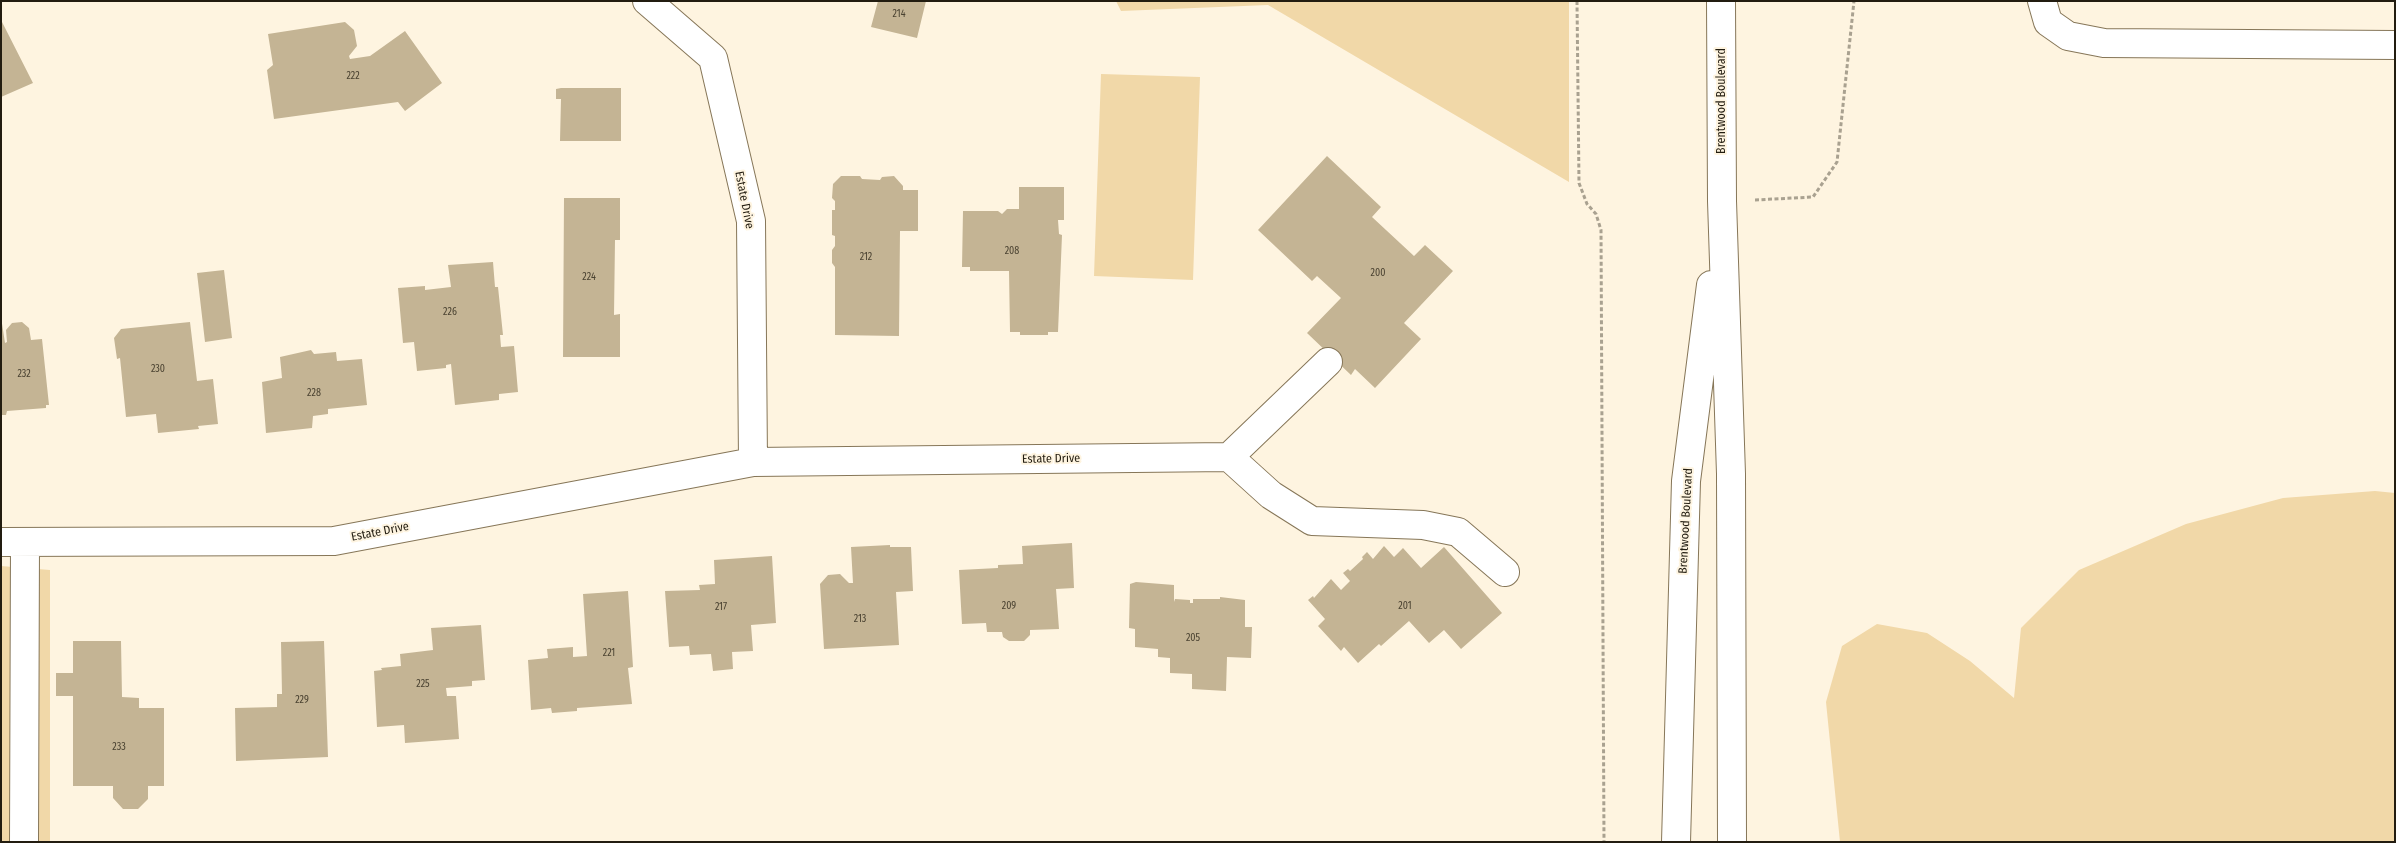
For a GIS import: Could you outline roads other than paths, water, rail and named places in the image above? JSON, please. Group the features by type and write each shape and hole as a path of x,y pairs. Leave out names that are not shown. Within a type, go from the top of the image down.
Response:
{"street":[{"name":"Estate Drive","path":"647,1 713,58 751,221 753,462"},
{"name":"Brentwood Boulevard","path":"1721,1 1722,201 1731,474 1732,842"},
{"path":"2042,1 2048,22 2068,36 2104,42 2395,45"},
{"name":"Brentwood Boulevard","path":"1676,842 1686,481 1722,201"},
{"path":"1328,362 1229,457 1271,495 1312,521 1423,524 1458,532 1505,572"},
{"name":"Estate Drive","path":"13,542 334,541 753,462 1229,457"},
{"path":"13,542 24,842"}]}
